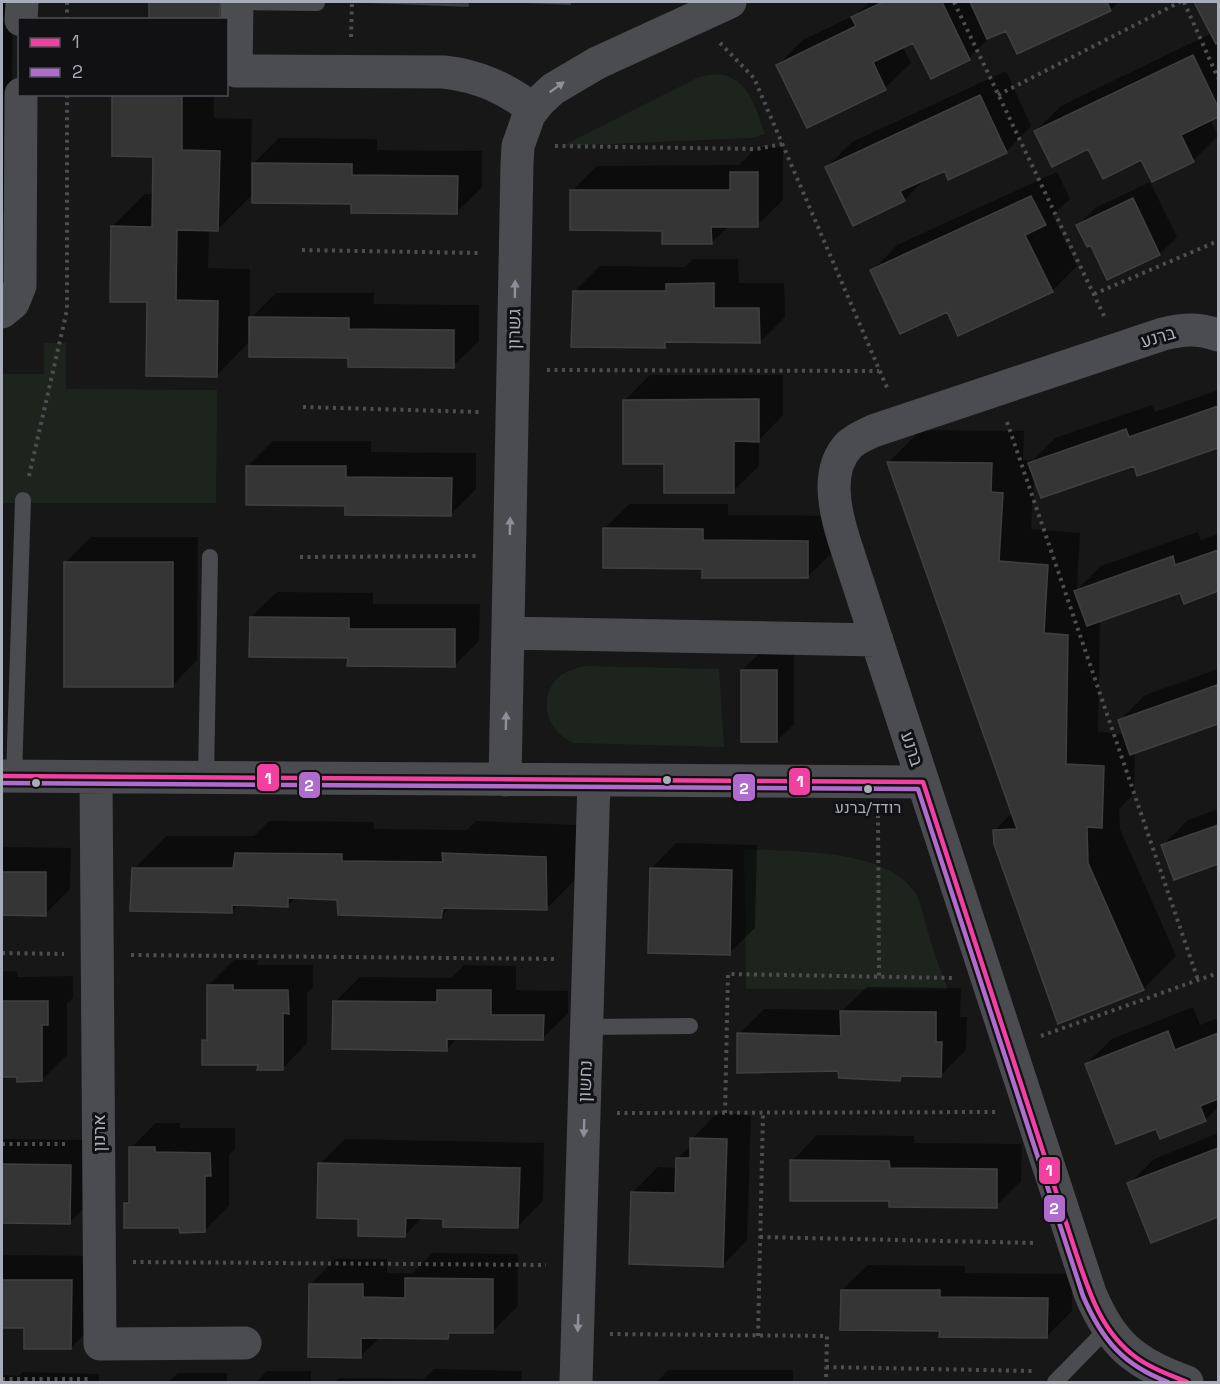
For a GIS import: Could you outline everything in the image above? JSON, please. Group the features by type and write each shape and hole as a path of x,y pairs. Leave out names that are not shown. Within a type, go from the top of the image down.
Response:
{"street":[{"path":"21,18 22,2"},
{"path":"237,2 236,72 460,74 474,76 499,86 533,109"},
{"name":"גשרון","path":"505,780 515,253 518,146 522,130 533,109 553,89 572,76 694,9 730,2"},
{"path":"2,312 13,303 20,286 21,96"},
{"name":"ברנע","path":"1187,1383 1150,1367 1118,1344 1107,1329 1090,1293 838,521 834,486 838,464 849,446 873,431 1180,330 1207,331 1218,335"},
{"path":"508,633 877,640"},
{"path":"8,776 923,782"},
{"name":"ארנון","path":"96,777 100,1344"},
{"name":"נחשון","path":"576,1383 594,780"},
{"path":"100,1344 245,1342"}],"lane":[{"path":"237,2 317,3"},
{"path":"8,776 23,500"},
{"path":"206,778 210,557"},
{"path":"587,1027 690,1026"},
{"path":"1060,1377 1107,1329"}],"path":[{"path":"67,2 67,18"},
{"path":"954,2 1120,348"},
{"path":"998,95 1182,2 1218,78"},
{"path":"694,9 754,78 901,421"},
{"path":"23,500 67,310 67,96"},
{"path":"518,146 757,149 782,144"},
{"path":"1094,294 1218,241"},
{"path":"302,250 515,253"},
{"path":"513,370 879,371"},
{"path":"996,390 1198,980"},
{"path":"303,407 512,413"},
{"path":"300,557 510,556"},
{"path":"877,782 879,976"},
{"path":"2,953 589,960"},
{"path":"1009,1048 1218,973"},
{"path":"724,1113 728,974 987,978"},
{"path":"584,1114 1030,1112"},
{"path":"758,1336 764,1113"},
{"path":"2,1144 99,1144"},
{"path":"760,1237 1073,1244"},
{"path":"100,1262 579,1265"},
{"path":"578,1334 827,1336 826,1383"},
{"path":"2,1379 102,1379 100,1344"},
{"path":"826,1367 1060,1377"}],"shaded area":[{"path":"723,75 740,83 751,98 765,134 752,138 562,146 697,78"},
{"path":"44,343 66,343 66,389 217,390 216,503 2,503 2,374 44,374"},
{"path":"584,666 719,669 724,747 574,743 558,732 553,725 549,717 547,699 555,681 561,675"},
{"path":"744,849 838,855 884,868 903,879 916,894 921,905 933,949 948,990 746,989"}],"building":[{"path":"149,2 220,2 219,18 149,18"},
{"path":"362,2 468,2 468,6"},
{"path":"519,2 570,2 570,4"},
{"path":"883,2 942,2 970,60 931,79 913,43 873,62 886,90 807,128 776,65 856,26 851,17"},
{"path":"970,2 1107,2 1111,11 1017,54 1006,31 987,39"},
{"path":"1194,2 1218,2 1218,42 1216,44"},
{"path":"1193,55 1218,107 1218,117 1181,135 1194,162 1152,182 1141,160 1103,179 1088,149 1052,167 1034,131"},
{"path":"980,95 1007,153 948,180 945,171 900,191 905,201 853,226 825,167"},
{"path":"112,96 182,96 182,150 220,151 218,231 177,230 176,300 218,301 217,377 146,376 147,302 110,302 111,226 152,227 153,157 112,156"},
{"path":"252,163 352,164 352,175 458,176 457,214 351,213 351,204 252,203"},
{"path":"730,172 758,172 758,227 711,227 712,244 662,244 662,231 570,230 570,190 730,190"},
{"path":"1031,196 1046,225 1025,235 1053,292 958,336 947,312 900,334 870,270"},
{"path":"1133,198 1160,255 1107,280 1091,246 1087,247 1076,225"},
{"path":"714,283 714,308 759,308 760,343 665,342 665,348 571,347 573,291 666,291 666,284"},
{"path":"249,317 349,318 349,329 454,330 454,368 348,367 348,358 249,357"},
{"path":"759,399 759,442 734,441 734,493 664,493 664,464 623,464 623,400"},
{"path":"1218,406 1218,448 1137,476 1134,466 1041,498 1028,463 1126,429 1129,437"},
{"path":"887,462 992,463 991,492 1003,493 999,561 1048,565 1044,633 1068,635 1066,764 1104,766 1102,828 1087,827 1088,863 1144,990 1058,1024 994,844 993,830 1017,829"},
{"path":"246,466 346,466 346,477 452,478 451,516 345,515 345,506 246,505"},
{"path":"603,528 703,529 703,540 808,541 808,578 702,578 702,569 603,568"},
{"path":"1218,550 1218,591 1184,604 1180,593 1087,626 1074,591 1173,556 1175,565"},
{"path":"64,562 173,562 173,687 64,687"},
{"path":"250,617 349,618 349,629 455,629 455,667 347,666 348,658 249,657"},
{"path":"741,670 777,670 777,742 741,742"},
{"path":"1217,685 1218,724 1130,755 1118,720"},
{"path":"1218,825 1218,864 1174,880 1161,845"},
{"path":"235,853 342,854 342,861 443,862 442,853 546,857 547,910 443,908 441,918 338,915 337,900 288,898 288,907 232,905 232,913 130,911 132,868 233,868"},
{"path":"650,868 732,870 730,955 648,953"},
{"path":"2,872 46,872 46,916 2,915"},
{"path":"207,985 233,985 233,990 288,990 289,1014 283,1013 283,1070 257,1070 258,1065 202,1065 202,1040 207,1040"},
{"path":"437,990 491,990 491,1015 544,1015 543,1040 447,1039 447,1051 332,1049 333,1001 437,1002"},
{"path":"2,1001 48,1001 48,1025 42,1025 42,1081 17,1082 17,1077 2,1077"},
{"path":"840,1011 936,1012 936,1042 942,1042 941,1077 901,1076 900,1081 839,1078 838,1071 737,1073 737,1033 841,1036"},
{"path":"1168,1031 1175,1050 1218,1033 1218,1099 1200,1106 1206,1121 1160,1139 1156,1129 1116,1144 1085,1064"},
{"path":"690,1138 727,1139 723,1267 629,1264 631,1192 675,1193 676,1158 690,1158"},
{"path":"129,1147 155,1147 155,1152 210,1153 211,1176 205,1176 205,1232 180,1233 179,1228 124,1228 124,1203 129,1203"},
{"path":"1218,1148 1218,1217 1151,1243 1127,1183"},
{"path":"790,1160 889,1161 890,1168 997,1169 997,1208 889,1207 889,1201 790,1201"},
{"path":"318,1163 520,1168 518,1228 443,1227 443,1219 406,1218 405,1237 358,1236 358,1219 317,1218"},
{"path":"2,1164 71,1165 70,1224 2,1223"},
{"path":"405,1278 493,1279 493,1333 449,1333 448,1339 361,1338 361,1358 308,1357 309,1284 363,1284 363,1297 405,1298"},
{"path":"2,1280 72,1280 71,1349 24,1349 24,1328 2,1328"},
{"path":"841,1290 940,1290 940,1297 1048,1298 1047,1338 939,1337 940,1331 840,1330"}],"transit line":[{"name":"1","path":"2,776 923,782 1078,1260 1096,1307 1113,1335 1137,1358 1155,1369 1187,1382"},
{"name":"2","path":"2,783 918,789 1083,1296 1098,1326 1116,1349 1138,1368 1168,1382"}],"place":[{"name":"רודד/ברנע","path":"868,789"}]}
